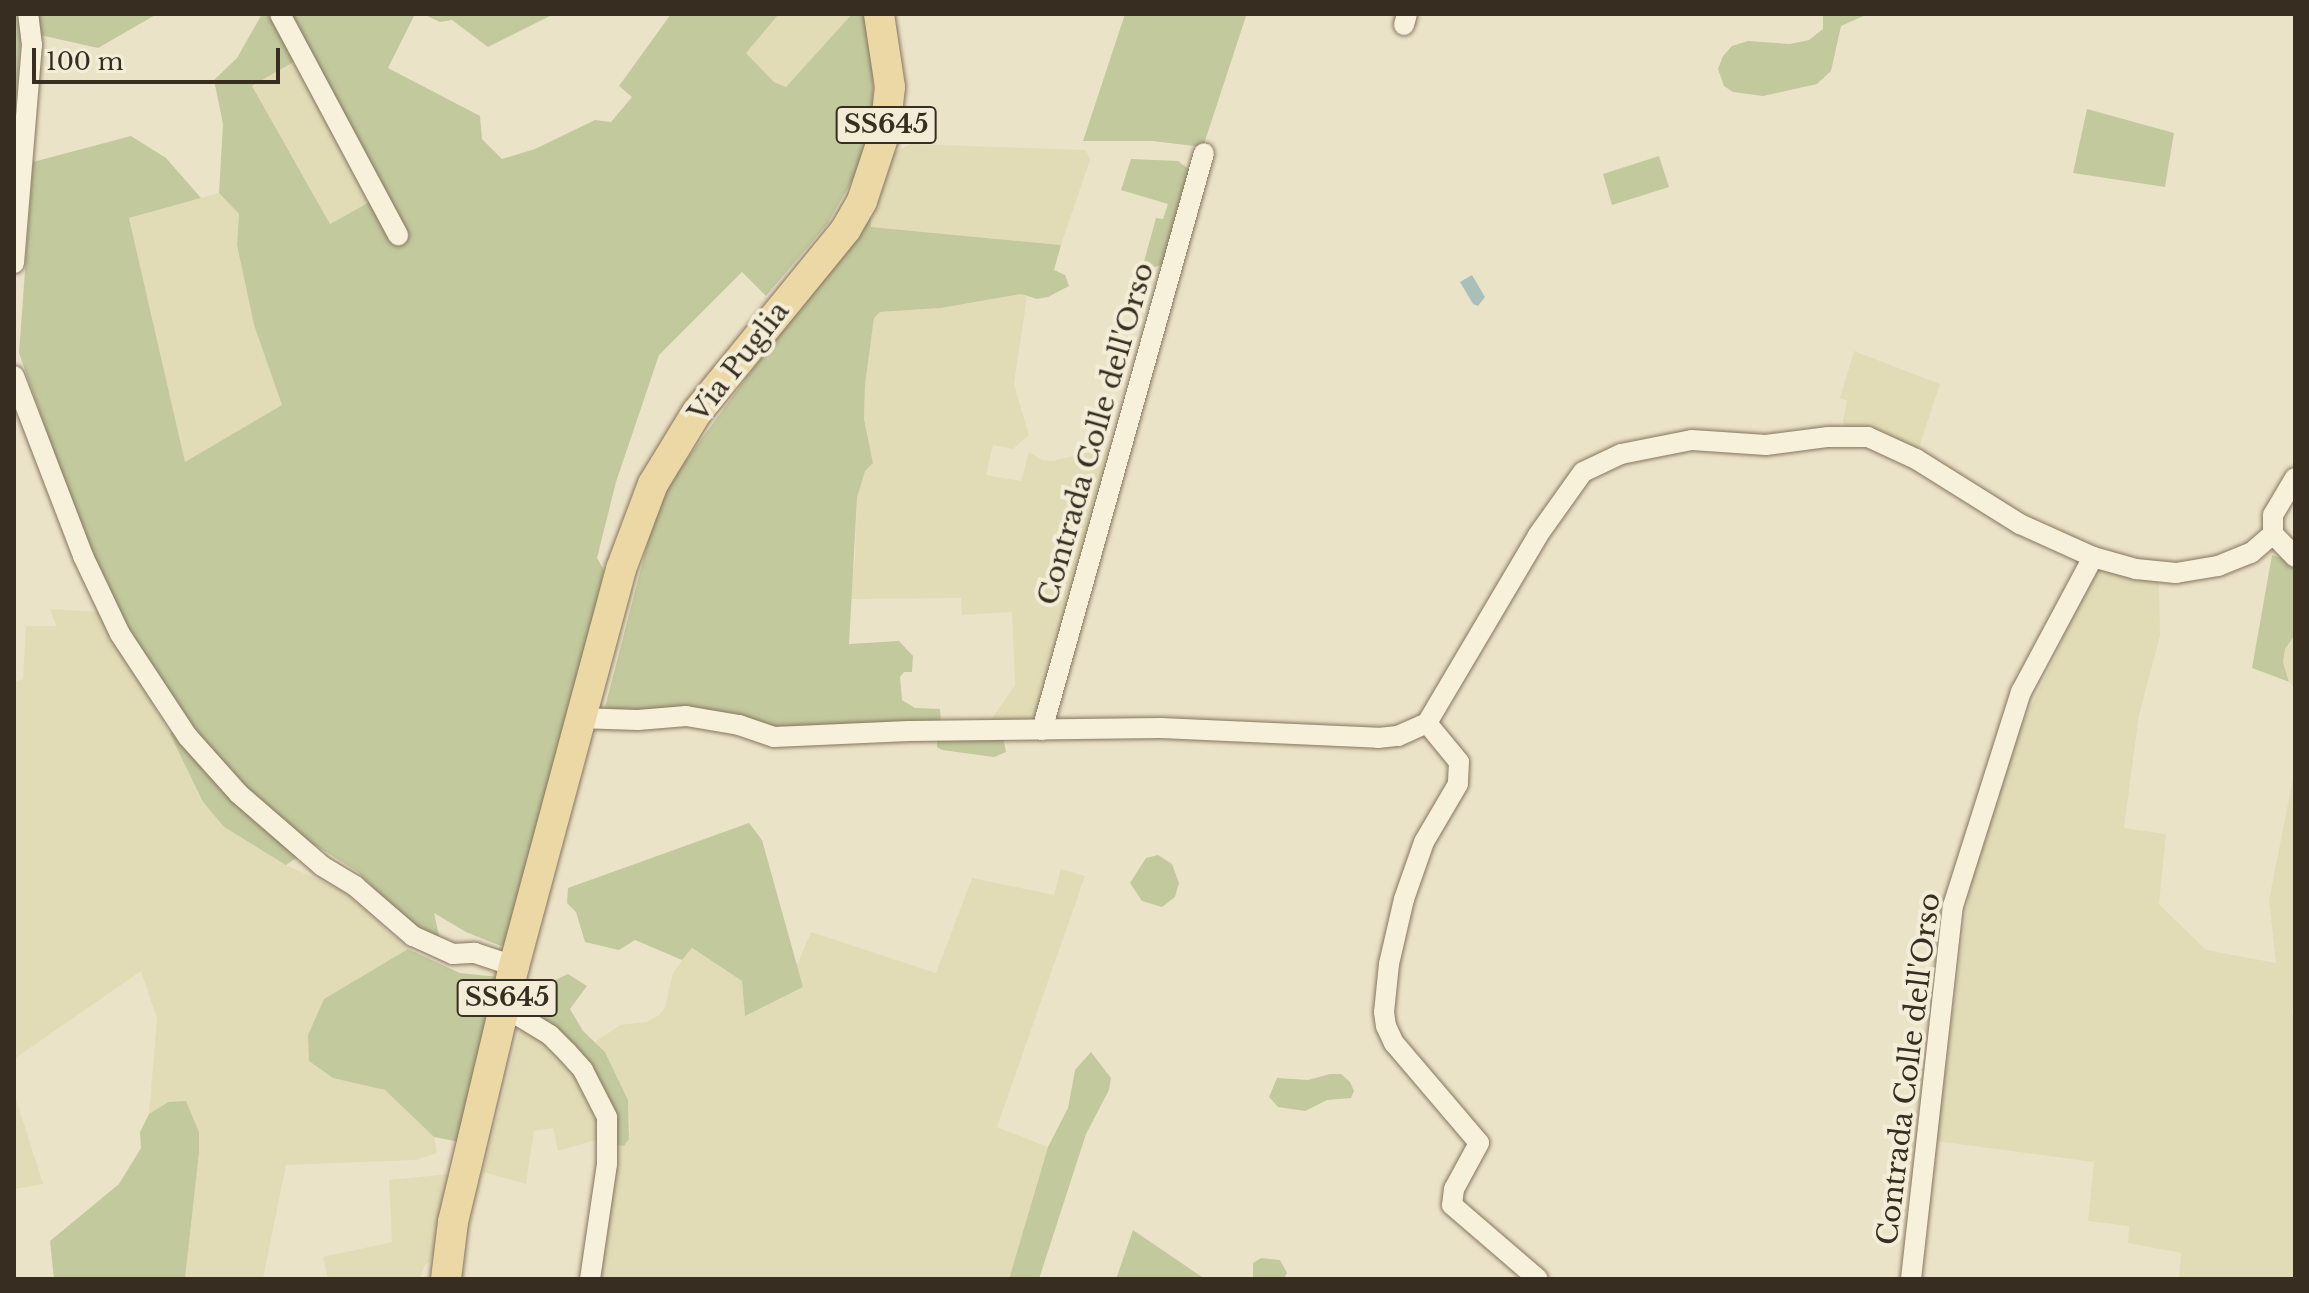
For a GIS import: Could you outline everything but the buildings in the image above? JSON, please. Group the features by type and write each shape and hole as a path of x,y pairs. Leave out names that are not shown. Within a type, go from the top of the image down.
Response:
{"main road":[{"name":"Via Puglia","path":"578,718 621,569 653,484 697,412 846,229 862,201 885,132 890,87 879,14"},
{"name":"SS645","path":"446,1279 453,1222 514,966 578,718"}],"street":[{"path":"14,263 32,45 28,14"},
{"path":"280,14 398,235"},
{"name":"Contrada Colle dell'Orso","path":"1042,730 1204,153"},
{"path":"14,376 83,556 120,634 188,737 239,794 322,866 355,886 413,936 453,954 475,953 514,966"},
{"path":"578,718 638,720 686,716 739,725 774,737 909,731 1252,730 1378,738 1415,731 1427,723 1538,535 1583,472 1621,454 1692,440 1766,445 1828,437 1868,437 1916,459 2020,524 2093,557 2136,569 2176,573 2218,566 2251,553 2273,534"},
{"path":"2295,478 2273,515 2273,534 2295,557"},
{"name":"Contrada Colle dell'Orso","path":"1911,1279 1953,906 2021,692 2093,557"},
{"path":"1427,723 1459,762 1458,784 1424,842 1404,899 1389,964 1384,1012 1386,1026 1394,1043 1479,1143 1454,1189 1452,1205 1538,1279"},
{"path":"504,1007 550,1035 567,1052 583,1070 607,1117 607,1164 590,1279"}],"shaded area":[{"path":"779,14 852,14 786,87 774,82 746,53"},
{"path":"300,59 376,199 330,224 252,86"},
{"path":"911,144 1086,150 1090,160 1061,245 870,227 870,209 894,153"},
{"path":"219,193 239,213 237,245 254,325 283,405 185,463 129,218"},
{"path":"1022,294 1027,297 1014,384 1029,435 1013,449 993,445 986,475 1021,481 1029,452 1042,460 1053,461 1118,445 1040,722 990,721 1015,685 1012,612 962,615 961,598 849,599 855,557 857,498 865,471 873,463 864,419 874,318 880,312 941,308"},
{"path":"1854,351 1940,384 1917,454 1846,431 1843,420 1847,401 1840,398"},
{"path":"2092,564 2159,580 2160,636 2139,715 2124,828 2166,834 2159,904 2206,950 2276,963 2269,900 2295,768 2295,1013 2292,1011 2295,1023 2295,1279 2179,1279 2181,1253 2128,1243 2129,1226 2088,1221 2094,1162 1936,1141 1971,877 2013,743 2056,655"},
{"path":"50,609 100,612 170,734 203,802 224,827 286,865 343,891 408,949 324,999 333,1078 385,1090 434,1137 437,1153 416,1160 286,1165 263,1279 185,1279 199,1153 168,1102 149,1114 157,1019 141,971 14,1059 14,682 23,679 26,626 56,626"},
{"path":"2295,635 2295,689 2289,682 2283,662 2285,649"},
{"path":"1061,869 1085,876 997,1127 1048,1147 1009,1279 597,1279 616,1145 624,1146 629,1139 630,1123 628,1100 605,1052 595,1042 620,1025 647,1022 659,1015 665,1007 673,973 691,948 742,981 745,1015 803,987 796,967 811,932 936,973 972,878 1054,895"},
{"path":"523,1029 532,1031 570,1065 594,1101 606,1137 558,1151 553,1128 534,1131 526,1184 483,1172 519,1032"},
{"path":"14,1093 43,1184 14,1189"},
{"path":"450,1174 437,1256 425,1265 420,1279 328,1279 323,1257 392,1242 389,1180"}],"green space":[{"path":"14,14 19,14 21,33 14,131"},
{"path":"38,14 157,14 98,48 40,35"},
{"path":"262,14 415,14 388,68 480,116 482,139 502,159 535,149 595,120 611,122 632,97 619,86 671,14 779,14 746,53 774,82 786,87 852,14 863,14 873,52 873,113 862,163 828,223 766,296 742,272 659,355 616,482 597,558 604,570 589,638 506,948 466,932 434,913 440,940 402,918 358,872 315,845 286,865 224,827 203,802 170,734 183,716 115,605 78,520 19,353 33,162 131,136 166,158 201,198 129,218 185,462 282,405 254,325 237,245 239,214 219,193 223,124 214,80 237,58","holes":["299,59 375,199 330,224 252,86"]},
{"path":"423,14 554,14 488,47 452,20 440,22"},
{"path":"1125,14 1246,16 1203,147 1152,141 1083,141"},
{"path":"1823,14 1868,14 1841,26 1831,71 1817,84 1763,96 1733,92 1724,86 1718,69 1723,56 1732,46 1748,41 1790,44 1809,40 1823,29"},
{"path":"2087,109 2174,133 2165,187 2073,173"},
{"path":"1659,156 1669,187 1612,205 1603,174"},
{"path":"1131,159 1178,161 1195,174 1166,263 1155,267 1143,265 1156,218 1163,219 1168,204 1121,190"},
{"path":"870,209 871,227 1061,245 1054,270 1065,275 1069,286 1037,299 1021,294 941,308 880,312 874,318 864,419 873,463 865,471 857,498 849,644 899,641 913,656 912,672 904,672 900,677 902,700 915,708 940,709 941,723 776,728 604,711 654,518 665,489"},
{"path":"2272,555 2295,563 2295,635 2285,649 2283,662 2289,682 2252,668"},
{"path":"937,735 1003,737 1006,752 994,757 942,750 937,747"},
{"path":"749,823 762,840 803,987 745,1016 742,981 692,948 682,960 635,940 619,950 585,942 576,912 567,903 568,888"},
{"path":"1158,855 1172,864 1179,883 1175,897 1162,907 1142,901 1130,883 1146,858"},
{"path":"408,949 460,973 498,977 460,1142 434,1137 385,1090 333,1078 309,1061 308,1035 324,999"},
{"path":"568,974 587,986 570,1009 583,1031 605,1052 628,1100 629,1139 624,1146 616,1145 610,1101 601,1083 583,1059 530,1012 530,1004 545,996 551,982"},
{"path":"1091,1052 1111,1078 1109,1090 1086,1134 1039,1279 1009,1279 1048,1147 1068,1108 1075,1070"},
{"path":"1341,1074 1350,1082 1354,1091 1351,1098 1327,1100 1305,1111 1278,1107 1269,1097 1277,1078 1308,1080"},
{"path":"186,1101 199,1132 199,1153 185,1279 54,1279 50,1241 119,1184 141,1148 140,1132 149,1114 168,1102"},
{"path":"1133,1230 1205,1279 1116,1279"},
{"path":"1261,1258 1280,1260 1287,1273 1284,1279 1253,1279 1253,1263"}],"water":[{"path":"1472,275 1485,297 1478,306 1473,304 1460,282"}]}
